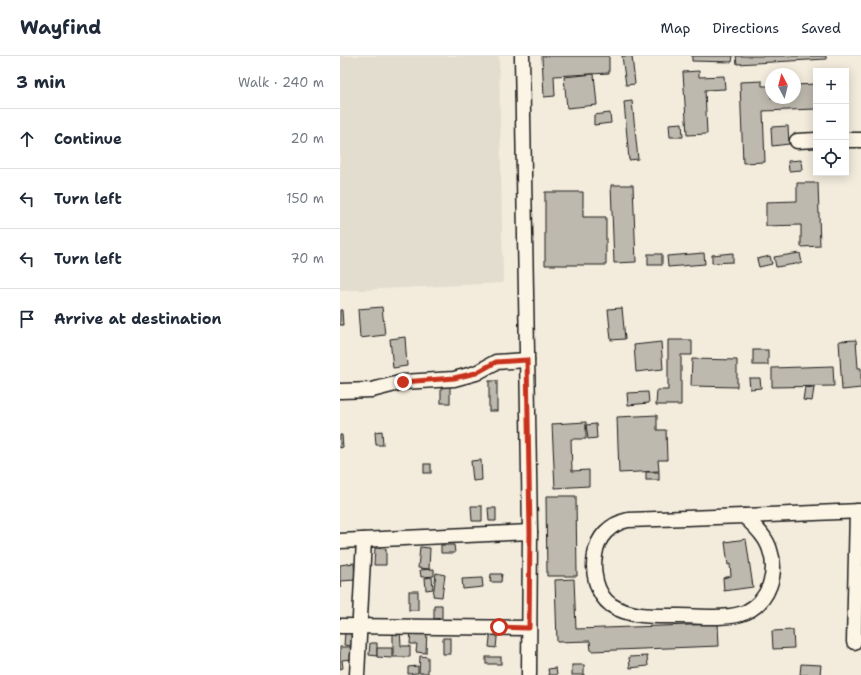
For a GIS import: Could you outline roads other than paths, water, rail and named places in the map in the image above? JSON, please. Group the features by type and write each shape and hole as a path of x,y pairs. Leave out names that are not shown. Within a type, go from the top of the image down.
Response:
{"street":[{"path":"522,56 530,532 529,675"},
{"path":"797,141 813,140"},
{"path":"849,140 861,140"},
{"path":"340,391 372,390 403,382 454,378 476,373 496,362 527,360"},
{"path":"744,516 763,536 770,549 773,564 770,586 758,603 746,612 730,616 648,616 632,613 611,605 604,599 599,589 594,572 596,550 605,532 611,526 619,522 628,520 859,511 854,642"},
{"path":"340,541 530,532"},
{"path":"357,675 364,540"},
{"path":"340,626 360,625 529,628"}]}
